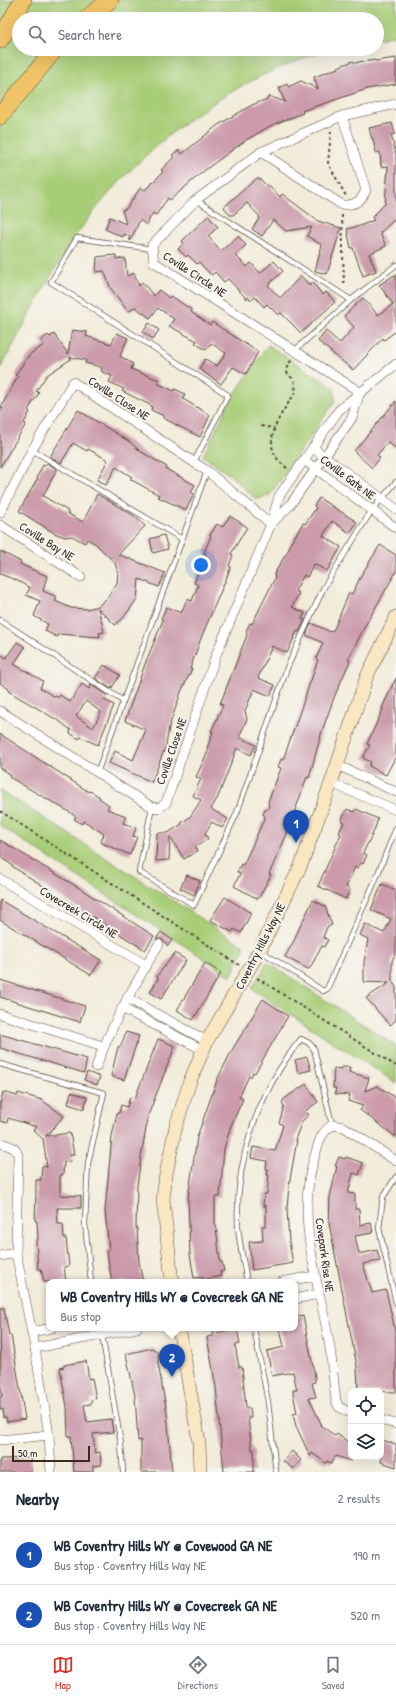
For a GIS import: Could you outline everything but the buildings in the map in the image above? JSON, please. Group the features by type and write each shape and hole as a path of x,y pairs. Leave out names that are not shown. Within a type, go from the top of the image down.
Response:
{"highway":[{"path":"16,12 23,0"},
{"path":"95,12 110,0"},
{"path":"0,40 12,19"},
{"path":"0,116 49,56"}],"street":[{"name":"Coville Circle NE","path":"360,392 154,262 152,245 196,200 261,152 342,116 396,104"},
{"path":"261,152 342,205 355,205 363,198 366,190 342,116"},
{"path":"309,454 339,410 396,364"},
{"name":"Coville Close NE","path":"0,513 32,450 73,382 207,471 270,524"},
{"path":"321,462 352,418 360,392"},
{"name":"Coville Close NE","path":"152,807 159,808 166,803 216,655 270,524 279,496 309,454"},
{"name":"Coville Gate NE","path":"309,454 381,498 396,509"},
{"name":"Coville Gate NE","path":"309,454 321,462 372,510 396,528"},
{"name":"Coville Close NE","path":"270,524 290,505 321,462"},
{"path":"254,511 275,510"},
{"name":"Coville Bay NE","path":"0,525 82,577"},
{"name":"Coventry Hills Way NE","path":"172,1279 164,1199 166,1174 176,1126 190,1081 205,1045 260,950 301,865 331,783 367,676 396,617"},
{"path":"0,711 152,807"},
{"path":"337,765 396,792"},
{"path":"331,783 396,810"},
{"name":"Covecreek Circle NE","path":"0,879 146,965"},
{"path":"96,1067 103,1046 127,998 159,944"},
{"path":"127,998 205,1045"},
{"path":"122,1008 205,1045"},
{"path":"0,1014 103,1046"},
{"path":"332,1125 344,1127 396,1161"},
{"name":"Covepark Rise NE","path":"332,1125 323,1131 313,1161 306,1198 308,1233 318,1294 327,1331 336,1400 339,1407 348,1412"},
{"path":"0,1143 13,1147 17,1150 18,1156 16,1253 35,1348 49,1435 51,1472"},
{"path":"0,1256 16,1253"},
{"path":"298,1279 315,1276"},
{"path":"298,1298 318,1294"},
{"path":"32,1332 46,1329"},
{"path":"35,1348 122,1331"},
{"path":"180,1331 199,1442 200,1472"},
{"path":"384,1421 396,1424"},
{"path":"0,1440 49,1435"}],"lane":[{"path":"196,200 351,300"},
{"path":"152,249 77,238 51,282 228,395 194,462"},
{"path":"295,351 351,300 396,265"},
{"path":"32,450 182,539"},
{"path":"97,773 207,471"},
{"path":"152,807 139,872 194,905 237,813 286,668 324,588 372,510 396,482"},
{"path":"0,620 123,701"},
{"path":"260,950 323,991 327,989 375,881 396,828"},
{"path":"247,1279 238,1225 241,1172 252,1126 267,1092 290,1053 301,1039 309,1043 314,1049 332,1125"},
{"path":"0,1064 104,1093 88,1162 85,1223 91,1279"},
{"path":"396,1177 383,1197 379,1228 396,1303"},
{"path":"255,1331 268,1402 276,1472"},
{"path":"102,1335 121,1444 124,1472"}],"path":[{"path":"330,121 331,138 328,163 346,194 346,201 342,205 344,286 351,300"},
{"path":"295,351 287,373 294,380 296,392 277,419 274,428 272,448 276,460 295,473"},
{"path":"261,426 274,428"},
{"path":"0,811 396,1066"}],"green space":[{"path":"0,0 396,0 396,35 384,38 384,12 12,12 12,56 310,56 260,77 205,108 155,147 132,168 111,191 78,232 54,270 0,369"},
{"path":"268,345 334,388 335,401 269,496 256,499 230,475 203,456 230,401"},
{"path":"0,790 245,947 231,976 0,826"},
{"path":"267,962 396,1046 396,1083 252,989"}],"place":[{"name":"WB Coventry Hills WY @ Covewood GA NE","path":"296,843"},
{"name":"WB Coventry Hills WY @ Covecreek GA NE","path":"172,1377"}]}
